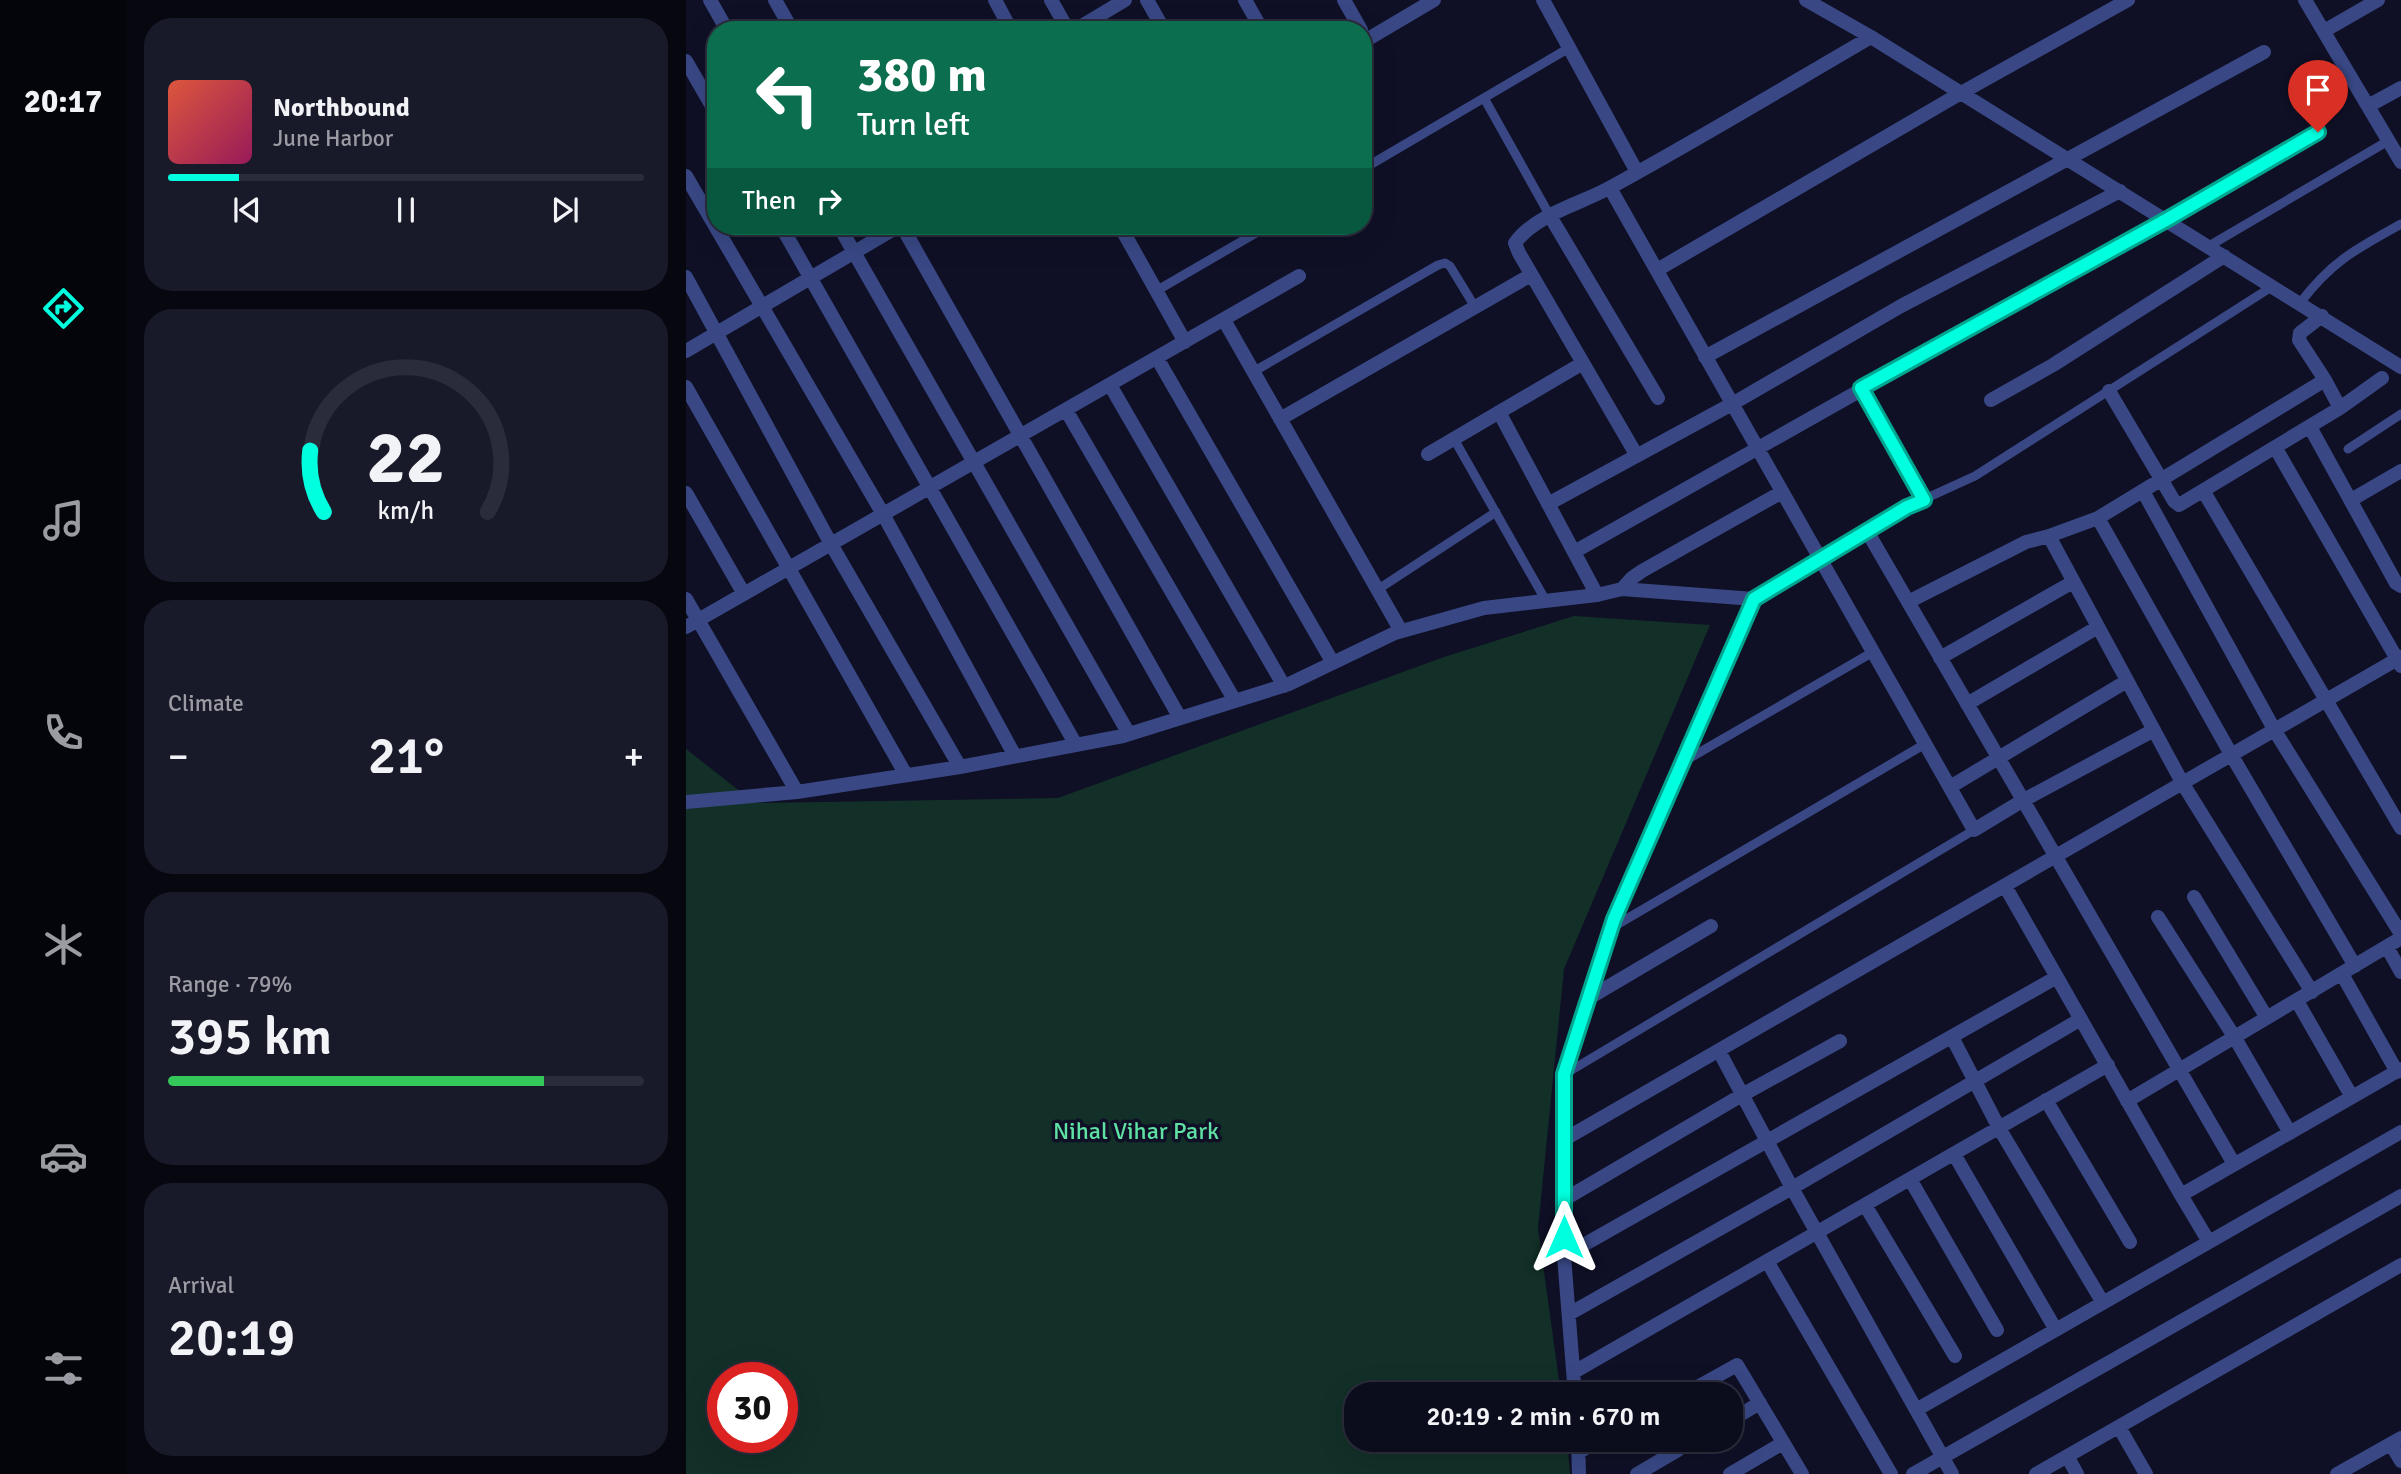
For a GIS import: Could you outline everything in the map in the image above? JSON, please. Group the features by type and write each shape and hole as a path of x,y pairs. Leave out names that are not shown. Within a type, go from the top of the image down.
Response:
{"street":[{"path":"710,0 722,21"},
{"path":"775,0 787,21"},
{"path":"995,0 1006,21"},
{"path":"1051,0 1063,21"},
{"path":"1090,21 1125,0"},
{"path":"1147,0 1159,21"},
{"path":"1245,0 1257,21"},
{"path":"1344,0 1355,21"},
{"path":"1372,31 1434,0"},
{"path":"1543,0 1637,172"},
{"path":"1806,0 2069,159 2401,367"},
{"path":"1657,270 1961,93 2128,0"},
{"path":"2305,0 2401,162"},
{"path":"2323,31 2378,0"},
{"path":"1637,456 1515,243 1522,233 1550,216 1610,188 1871,37"},
{"path":"1706,357 2263,51"},
{"path":"686,61 707,97"},
{"path":"2368,106 2401,88"},
{"path":"1574,552 2318,132"},
{"path":"686,176 707,212"},
{"path":"1610,188 1974,830 2154,730"},
{"path":"1548,504 1732,404 1900,306 2120,191"},
{"path":"1550,216 1658,398"},
{"path":"720,235 883,514 1015,756"},
{"path":"786,235 1076,744"},
{"path":"844,235 1129,734"},
{"path":"686,351 885,235"},
{"path":"906,235 1180,718"},
{"path":"1125,235 1185,342"},
{"path":"1991,400 2053,365 2224,256"},
{"path":"1280,419 1531,275"},
{"path":"692,623 1299,276"},
{"path":"686,277 831,544 960,766"},
{"path":"2322,316 2300,333 2299,340 2340,408"},
{"path":"1224,320 1401,631"},
{"path":"1157,358 1333,663"},
{"path":"1428,454 1583,363"},
{"path":"2109,391 2174,501 2179,505 2310,427 2382,378"},
{"path":"1908,602 2026,542 2098,518 2325,380"},
{"path":"1110,386 1284,686"},
{"path":"686,387 906,775"},
{"path":"1861,388 1924,500"},
{"path":"1066,410 1234,701"},
{"path":"1499,412 1597,595"},
{"path":"2310,427 2396,583 2401,586"},
{"path":"1565,1139 2327,700 2400,661 2275,447"},
{"path":"2351,500 2401,471"},
{"path":"2127,1101 2387,947 2401,936 2275,731 2143,491"},
{"path":"1622,589 1642,570 1782,492"},
{"path":"2204,492 2401,828"},
{"path":"686,494 744,594"},
{"path":"2098,518 2232,756 2355,966"},
{"path":"1867,531 2234,1164"},
{"path":"2049,536 2183,784 2312,992"},
{"path":"1574,1382 1564,1256 1564,1074 1612,927 1754,599 1820,559"},
{"path":"1940,658 2073,582"},
{"path":"686,802 797,792 960,766 1129,734 1284,686 1401,631 1484,608 1597,595 1622,589 1754,599"},
{"path":"686,599 692,623 797,792"},
{"path":"1967,704 2098,627"},
{"path":"1950,787 2127,681"},
{"path":"2006,886 2209,1242"},
{"path":"2194,897 2267,1018"},
{"path":"2158,917 2235,1038 2290,1133"},
{"path":"1589,998 1711,926"},
{"path":"2387,947 2401,972"},
{"path":"2181,1195 2399,1070 2342,974"},
{"path":"1564,1256 2057,977"},
{"path":"2297,1001 2352,1097"},
{"path":"1569,1314 1792,1188 2081,1019"},
{"path":"1952,1037 1999,1128 2103,1303"},
{"path":"1564,1199 1840,1041"},
{"path":"1719,1051 1792,1188 1952,1474"},
{"path":"1574,1372 2108,1065"},
{"path":"2046,1100 2130,1242"},
{"path":"1916,1410 2401,1132"},
{"path":"1954,1154 2056,1330"},
{"path":"1910,1179 1997,1330"},
{"path":"1913,1474 2401,1196"},
{"path":"1865,1205 1955,1356"},
{"path":"1767,1261 1891,1474"},
{"path":"2036,1474 2401,1265"},
{"path":"1706,1382 1737,1365 1802,1474"},
{"path":"1743,1413 1760,1403"},
{"path":"2119,1427 2146,1474"},
{"path":"2337,1474 2396,1441 2401,1461"},
{"path":"1730,1474 1783,1443"},
{"path":"1579,1452 1579,1474"},
{"path":"1637,1474 1675,1452"},
{"path":"2067,1456 2077,1474"}],"lane":[{"path":"1372,164 1569,48"},
{"path":"1484,98 1550,216"},
{"path":"2209,246 2388,141"},
{"path":"2300,303 2319,278 2337,262 2401,225"},
{"path":"1156,291 1252,235"},
{"path":"1253,372 1438,265 1445,263 1450,266 1475,307"},
{"path":"1820,559 1924,500 1976,476 2273,286"},
{"path":"2348,449 2401,414"},
{"path":"1454,439 1546,601"},
{"path":"1377,590 1496,512"},
{"path":"1683,762 1873,652"},
{"path":"1612,927 1925,744"},
{"path":"1564,1074 1974,830"}],"green space":[{"name":"Nihal Vihar Park","path":"1574,616 1710,625 1564,969 1538,1228 1559,1382 1344,1382 1344,1452 1568,1452 1570,1474 686,1474 686,749 755,803 1058,798 1444,657"}],"route":[{"path":"1564,1237 1564,1074 1614,919 1754,599 1907,507 1924,500 1861,388 2166,220 2318,132"}]}
